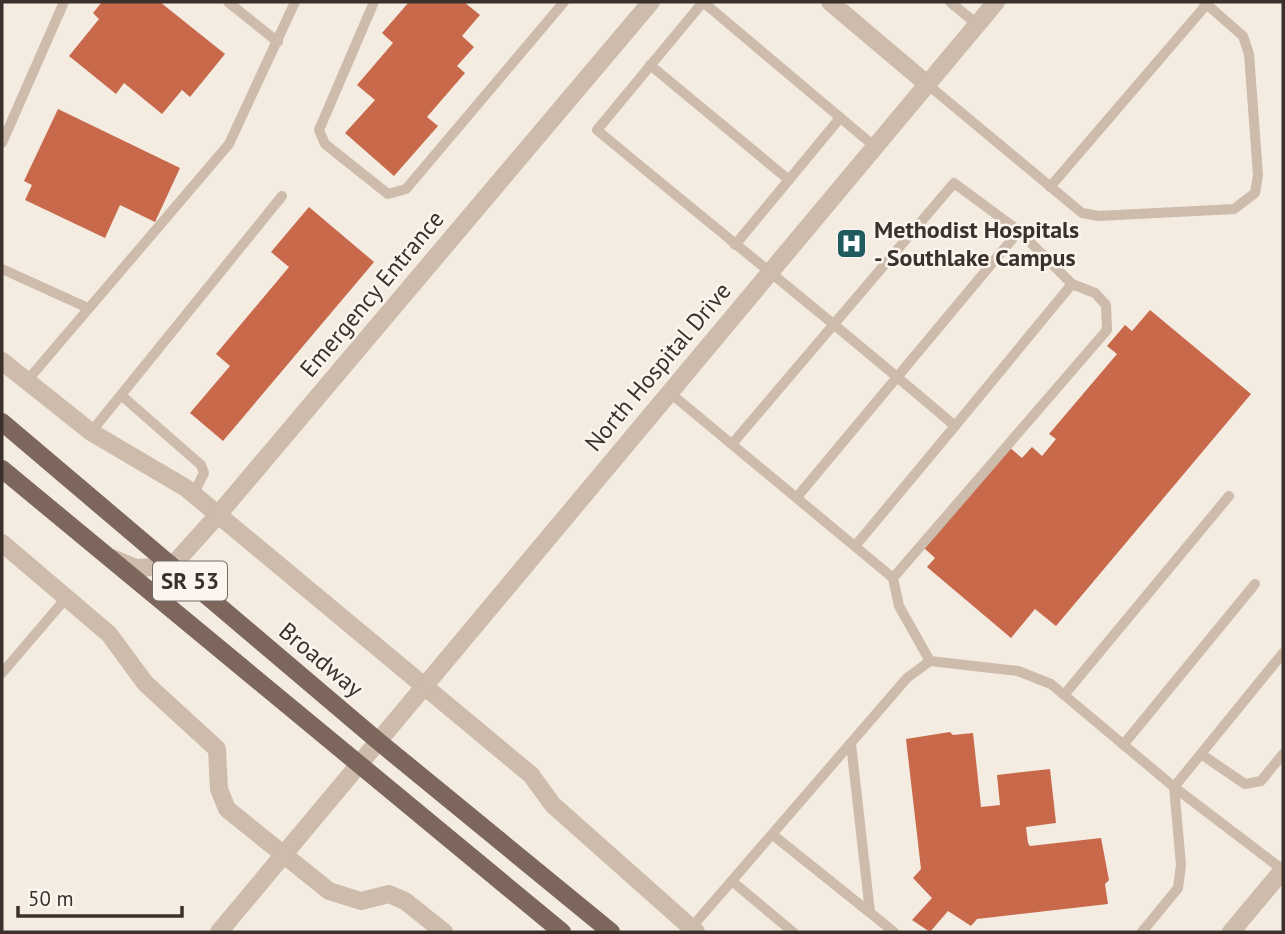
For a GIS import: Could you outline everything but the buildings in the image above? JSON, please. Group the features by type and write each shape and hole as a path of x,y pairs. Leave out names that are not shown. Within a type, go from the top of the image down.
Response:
{"main road":[{"name":"Broadway","path":"2,422 378,741 611,932"},
{"name":"SR 53","path":"2,468 562,932"}],"street":[{"name":"Emergency Entrance","path":"172,566 651,2"},
{"path":"830,2 927,84"},
{"name":"North Hospital Drive","path":"219,932 996,2"},
{"path":"2,361 91,432 193,495 531,775 553,805 693,930"},
{"path":"2,543 109,634 145,682 217,749 219,789 227,809 329,891 361,901 389,894 405,901 444,932"},
{"path":"108,557 136,568 172,566"},
{"path":"1231,932 1283,870"}],"lane":[{"path":"2,143 64,2"},
{"path":"228,2 278,42"},
{"path":"26,382 229,144 295,2"},
{"path":"374,2 319,130 325,144 388,194 406,189 564,2"},
{"path":"874,146 703,2 597,130 955,426"},
{"path":"950,2 977,24"},
{"path":"927,84 1050,187 1082,213 1099,216 1234,209 1255,193 1258,175 1249,54 1243,36 1206,3 1050,187"},
{"path":"650,65 789,180"},
{"path":"735,245 841,118"},
{"path":"732,444 954,183 1019,232 1072,284 1094,293 1106,305 1107,330 893,578"},
{"path":"91,432 282,196"},
{"path":"797,497 1019,232"},
{"path":"2,268 88,308"},
{"path":"856,545 1072,284"},
{"path":"669,392 893,578 899,606 930,661"},
{"path":"121,395 201,465 204,473 193,495"},
{"path":"1064,695 1229,496"},
{"path":"1124,745 1255,584"},
{"path":"2,673 67,597"},
{"path":"1142,932 1178,888 1181,865 1174,787 1283,653"},
{"path":"693,930 907,678 930,661 1017,671 1036,676 1064,695 1174,787 1283,870"},
{"path":"850,744 870,912"},
{"path":"1201,754 1245,784 1261,781 1283,754"},
{"path":"774,835 894,932"},
{"path":"733,882 793,932"}],"place":[{"name":"Methodist Hospitals - Southlake Campus","path":"851,244"}]}
